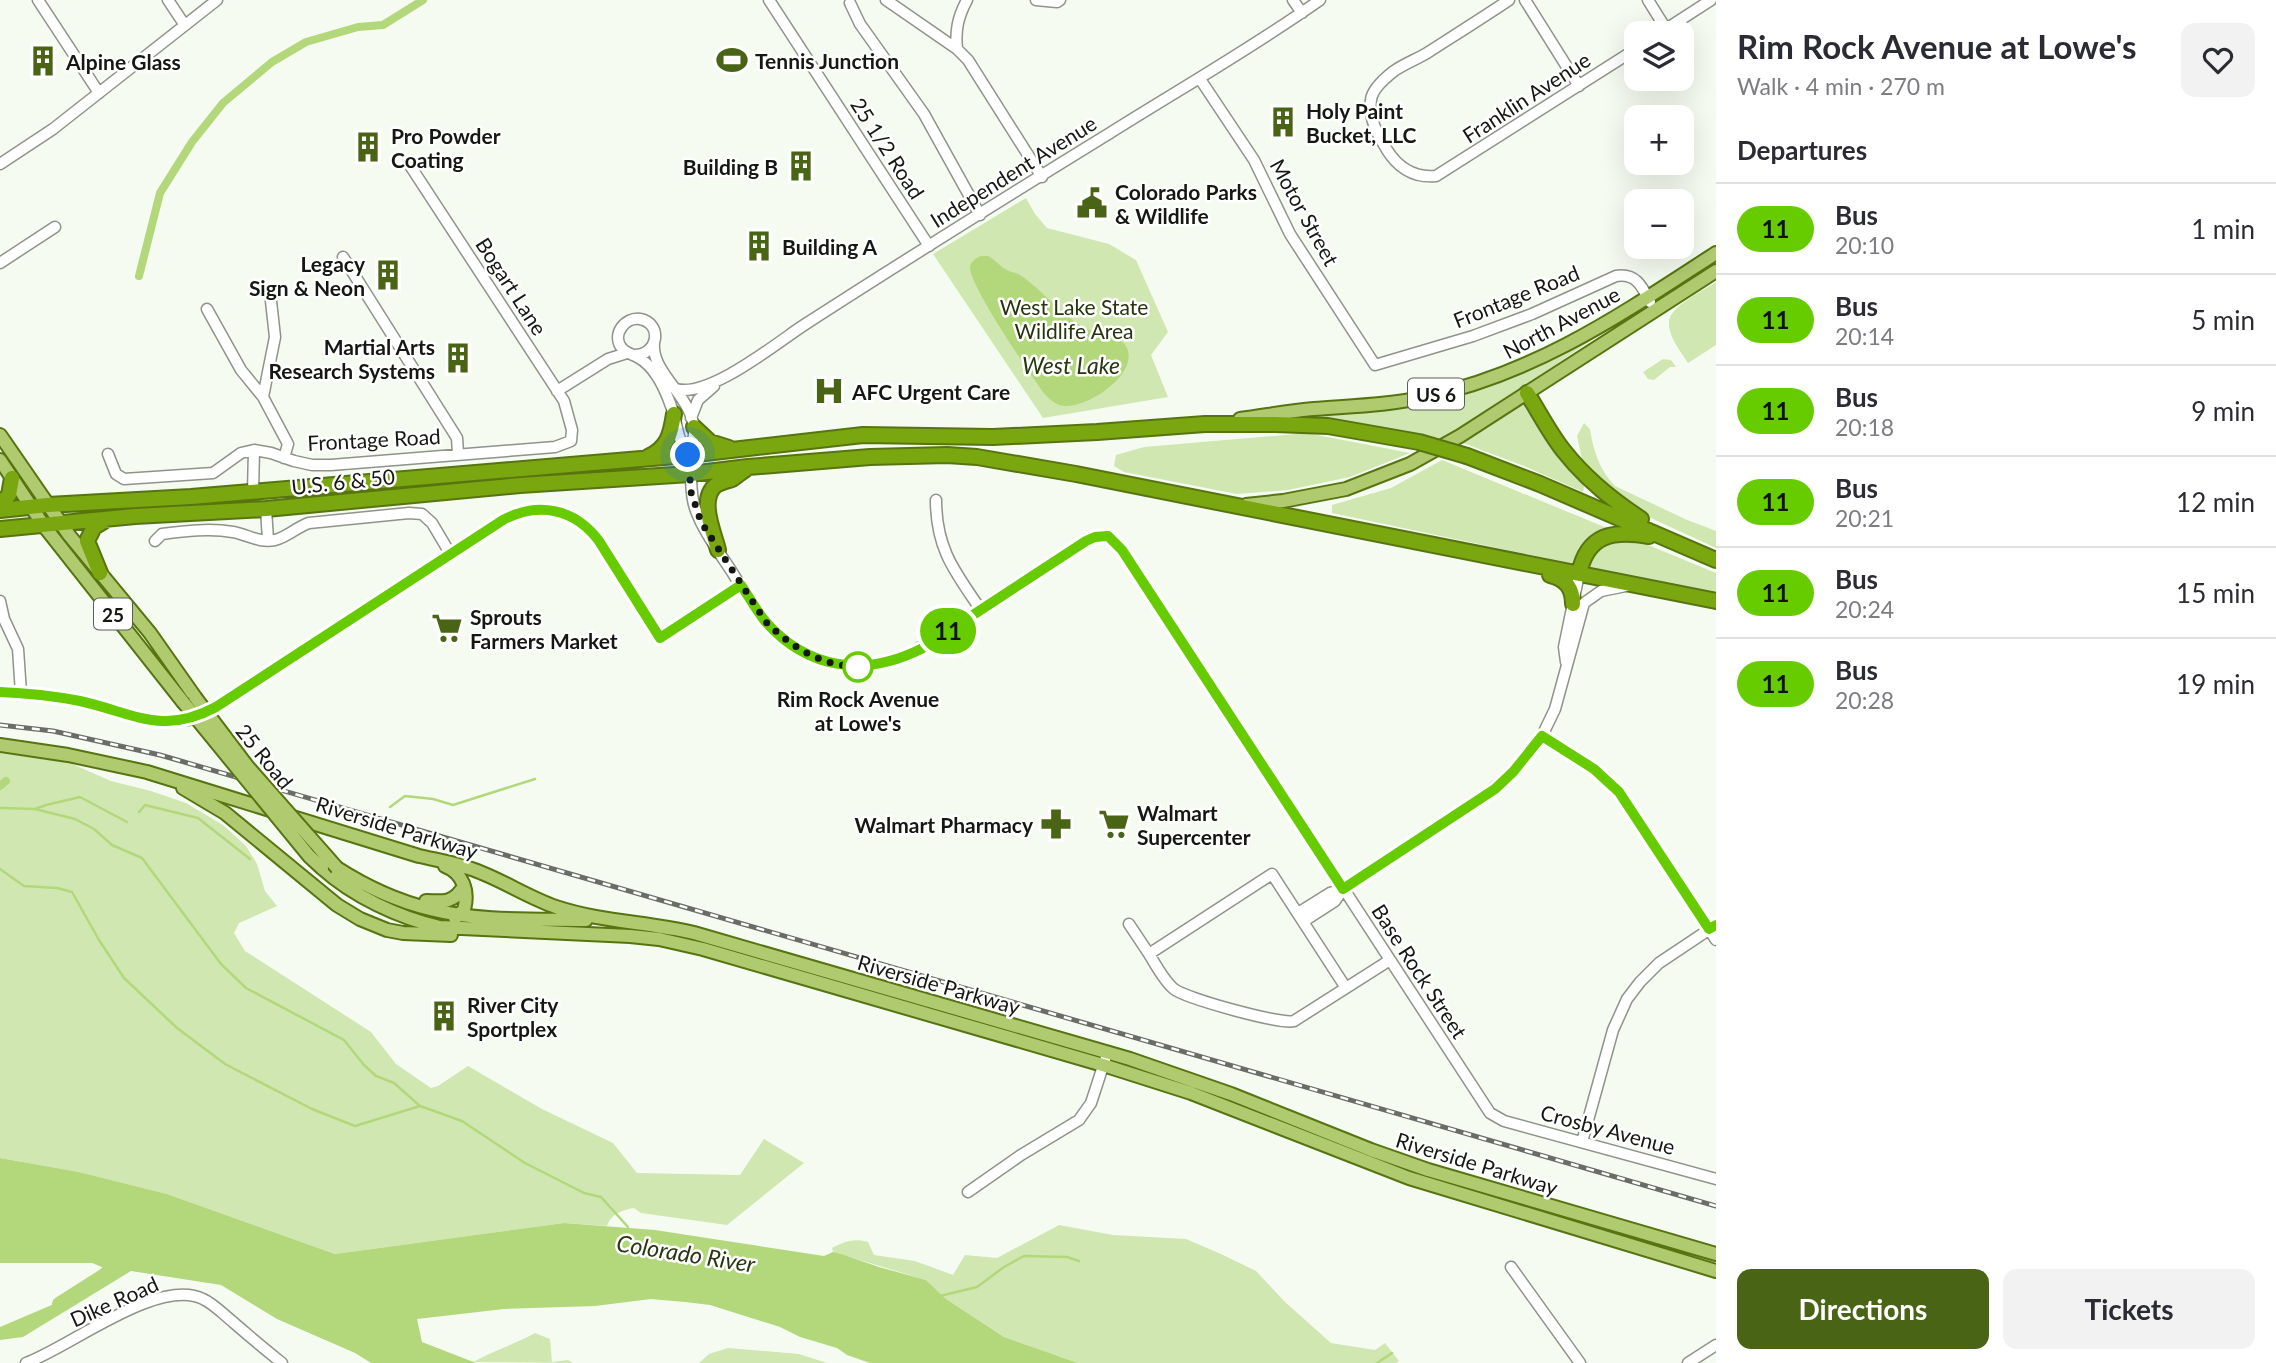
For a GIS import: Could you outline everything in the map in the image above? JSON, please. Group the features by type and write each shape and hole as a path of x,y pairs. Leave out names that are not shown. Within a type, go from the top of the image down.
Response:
{"highway":[{"path":"1527,393 1562,448 1584,474 1622,506 1671,540 1716,560"},
{"path":"645,459 666,445 671,435 674,414"},
{"path":"692,423 710,442 717,446 726,445 733,451"},
{"name":"U.S. 6 & 50","path":"0,510 645,459 863,435 1041,435 1205,424 1315,425 1419,442 1467,456 1671,540"},
{"name":"U.S. 6 & 50","path":"0,529 135,516 266,509 520,485 690,474 748,467 947,455 977,457 1076,474 1466,551"},
{"path":"718,550 707,502 709,495 718,483 733,478 748,467"},
{"path":"0,504 9,495 12,478"},
{"path":"266,509 272,502 287,497 360,491 414,478"},
{"path":"173,515 192,507 244,501 251,498 253,492"},
{"path":"100,573 88,546 91,531 105,521 135,516"},
{"path":"1579,574 1584,554 1593,544 1604,538 1616,534 1635,534 1671,540"},
{"path":"1466,551 1716,601"},
{"path":"1466,551 1478,560 1488,563 1560,579 1572,591 1573,604"}],"main road":[{"name":"North Avenue","path":"1205,424 1425,397 1469,385 1549,355 1595,331 1716,253"},
{"name":"North Avenue","path":"1235,506 1346,489 1433,453 1716,271"},
{"name":"25 Road","path":"0,435 61,523 150,634 189,699 309,856 337,881 372,903 427,925 457,930 607,935"},
{"name":"25 Road","path":"0,460 44,526 247,767 337,868 358,881 431,910 460,914 611,921"},
{"name":"Riverside Parkway","path":"0,746 68,755 147,772 419,856 459,864 556,906 611,921 651,924 694,933 808,973"},
{"name":"Riverside Parkway","path":"147,772 184,789 225,813 337,905 360,919 387,930 415,935 513,931"},
{"path":"411,917 445,922 460,914 466,903 464,886 456,872 419,856"},
{"path":"394,897 442,904 454,898 464,886"},
{"name":"Riverside Parkway","path":"607,935 659,939 808,973 1231,1094 1417,1166 1716,1254"},
{"name":"Riverside Parkway","path":"1105,1059 1409,1178 1716,1271"},
{"path":"1682,1261 1716,1283"}],"street":[{"path":"38,0 99,93"},
{"path":"168,0 184,24"},
{"path":"0,164 53,129 217,0"},
{"name":"25 1/2 Road","path":"769,0 929,246"},
{"path":"886,0 957,49 968,60 1042,177"},
{"path":"957,49 955,35 958,16 967,0"},
{"path":"1036,0 1060,0"},
{"path":"1293,0 1302,13"},
{"name":"Independent Avenue","path":"688,455 695,436 692,423 698,400 728,375 929,246 1200,79 1320,0"},
{"name":"Franklin Avenue","path":"1509,0 1395,71 1379,85 1371,97 1370,113 1377,134 1391,156 1409,173 1423,177 1436,176 1624,56"},
{"path":"1525,0 1579,86"},
{"path":"1648,0 1658,21"},
{"path":"1678,21 1711,0"},
{"path":"849,3 860,24 923,114 980,215"},
{"name":"Motor Street","path":"1200,79 1254,160 1290,234 1375,365"},
{"name":"Bogart Lane","path":"411,167 557,391 568,411 572,430"},
{"path":"0,263 55,227"},
{"path":"343,257 457,438 458,454"},
{"name":"Frontage Road","path":"1375,365 1473,336 1616,276 1634,278 1655,311"},
{"path":"263,397 275,337 271,301"},
{"path":"207,309 241,370 263,397 288,444 284,457"},
{"path":"589,369 608,352 627,322 638,319 648,322 654,332 654,356 686,405 692,423"},
{"path":"618,335 619,344 651,369 664,390 674,414 679,439 688,455 691,492 696,511 718,550 766,622 796,647 819,659 852,667 877,665 908,655 981,610 941,544 936,520 936,500"},
{"path":"557,391 615,355 643,355 654,343"},
{"name":"Independent Avenue","path":"676,389 696,390 728,375"},
{"name":"Frontage Road","path":"254,450 312,465 331,465 564,445 571,442 572,430"},
{"path":"108,454 116,474 124,480 213,473 241,453 254,450 253,492"},
{"path":"266,509 268,540"},
{"path":"0,692 82,702 153,720 189,720 216,707 513,515 542,510 570,515 593,533 660,638 741,585"},
{"path":"155,541 162,534 211,530 234,532 256,541 279,539 309,523 409,513 422,514 432,523 451,555"},
{"name":"Base Rock Street","path":"981,610 1086,541 1108,536 1115,541 1490,1113"},
{"path":"1566,663 1564,652 1579,574"},
{"path":"1301,917 1335,901 1343,889 1487,795 1513,772 1542,736 1559,695 1584,603 1601,591 1634,584"},
{"path":"0,601 4,619 18,649 21,693"},
{"path":"1542,736 1594,769 1619,792 1713,927 1716,940"},
{"path":"1149,954 1272,874 1346,988"},
{"path":"1129,924 1164,977 1178,991 1289,1023 1390,960"},
{"path":"1582,1142 1613,1030 1627,999 1659,963 1713,927"},
{"path":"968,1192 1010,1161 1079,1120 1091,1103 1105,1059"},
{"name":"Crosby Avenue","path":"1490,1113 1504,1121 1716,1179"},
{"path":"1511,1267 1580,1363"},
{"name":"Dike Road","path":"26,1363 43,1357 87,1331 157,1298 184,1294 203,1298 212,1304 282,1363"},
{"path":"1688,1363 1716,1345"}],"green space":[{"name":"West Lake State Wildlife Area","path":"1026,198 1047,228 1109,244 1136,260 1168,332 1151,355 1168,397 1043,418 933,254"},
{"path":"1716,282 1716,345 1688,363 1671,333 1671,316 1681,305"},
{"path":"1619,322 1442,439 1319,416 1389,407 1546,361"},
{"path":"1663,359 1671,360 1676,367 1670,367 1654,380 1648,379 1643,372"},
{"path":"1525,403 1585,482 1583,492 1463,443"},
{"path":"1584,423 1590,429 1601,467 1615,486 1716,531 1716,548 1638,512 1583,464 1577,436"},
{"path":"1307,433 1410,453 1350,477 1288,490 1237,494 1124,472 1114,466 1116,455 1144,447"},
{"path":"1442,460 1716,573 1716,594 1332,513 1332,505 1391,488"},
{"path":"0,753 70,763 111,781 186,803 223,825 246,846 257,864 265,891 277,906 239,923 234,933 245,951 371,1032 396,1064 431,1088 468,1066 542,1109 613,1143 637,1173 740,1175 764,1139 804,1163 727,1225 641,1213 634,1208 618,1213 611,1218 607,1226 564,1223 335,1254 167,1194 79,1172 0,1158"},
{"path":"1059,1225 1113,1235 1186,1239 1256,1271 1285,1302 1331,1343 1375,1350 1385,1343 1399,1361 1078,1363 1004,1337 946,1299 926,1280 833,1252 832,1248 850,1241 868,1242 874,1255 915,1261 953,1275 965,1255 997,1258"},
{"path":"535,1333 550,1339 552,1362 568,1360 573,1363 473,1362 520,1341"},
{"path":"728,1348 799,1354 827,1363 699,1363 709,1354"}],"water":[{"name":"West Lake","path":"988,256 1007,270 1020,275 1078,324 1122,341 1129,356 1120,377 1099,395 1075,405 1065,406 1050,399 1014,349 979,291 970,267 974,260"},
{"path":"0,1158 79,1172 167,1194 335,1254 564,1223 655,1230 824,1256 833,1252 926,1280 946,1299 1004,1337 1078,1363 870,1363 780,1327 710,1305 651,1299 595,1306 504,1309 417,1319 422,1342 476,1363 371,1363 355,1353 277,1319 221,1285 131,1271 23,1337 0,1340 0,1327 94,1287 109,1270 92,1263 0,1263"}],"waterway":[{"path":"139,276 160,193 192,142 223,103 272,62 306,42 358,27 383,25 423,0"},
{"path":"390,807 405,796 433,799 453,805 535,779"},
{"path":"0,786 6,781"},
{"path":"0,808 35,809 80,797 127,822"},
{"path":"139,812 145,805 198,818 250,859"},
{"path":"35,809 75,819 94,829 112,845 142,858 221,964 246,988 344,1040 376,1076 394,1083 420,1106"},
{"path":"0,869 24,886 57,888 72,892 124,978 177,1028 225,1064 312,1109 355,1126 420,1106 462,1121 525,1163 584,1193 601,1197 628,1227"},
{"path":"940,1296 977,1287 1024,1256 1067,1257 1079,1261"},
{"name":"Colorado River","path":"59,1304 120,1262"},
{"path":"1377,1363 1392,1353"}],"railway":[{"path":"0,725 53,731 160,755 1716,1206"}],"bus line":[{"name":"11","path":"0,692 65,698 153,720 189,720 216,707 503,520 533,510 570,515 587,526 660,638 741,585 766,622 796,647 819,659 852,667 893,661 921,649 1086,541 1102,535 1115,541 1122,550 1343,889 1495,789 1513,772 1542,736 1605,777 1619,792 1709,929 1716,925"}],"place":[{"name":"Tennis Junction","path":"732,60"},
{"name":"Alpine Glass","path":"43,61"},
{"name":"Holy Paint Bucket, LLC","path":"1283,122"},
{"name":"Pro Powder Coating","path":"368,147"},
{"name":"Building B","path":"801,166"},
{"name":"Colorado Parks & Wildlife","path":"1092,203"},
{"name":"Building A","path":"759,246"},
{"name":"Legacy Sign & Neon","path":"388,275"},
{"name":"Martial Arts Research Systems","path":"458,358"},
{"name":"AFC Urgent Care","path":"829,391"},
{"name":"Sprouts Farmers Market","path":"447,628"},
{"name":"Rim Rock Avenue at Lowe's","path":"858,667"},
{"name":"Walmart Pharmacy","path":"1056,824"},
{"name":"Walmart Supercenter","path":"1114,824"},
{"name":"River City Sportplex","path":"444,1016"}],"route":[{"path":"688,455 691,492 701,522 766,622 796,647 819,659 839,665 862,667 858,667"}]}
